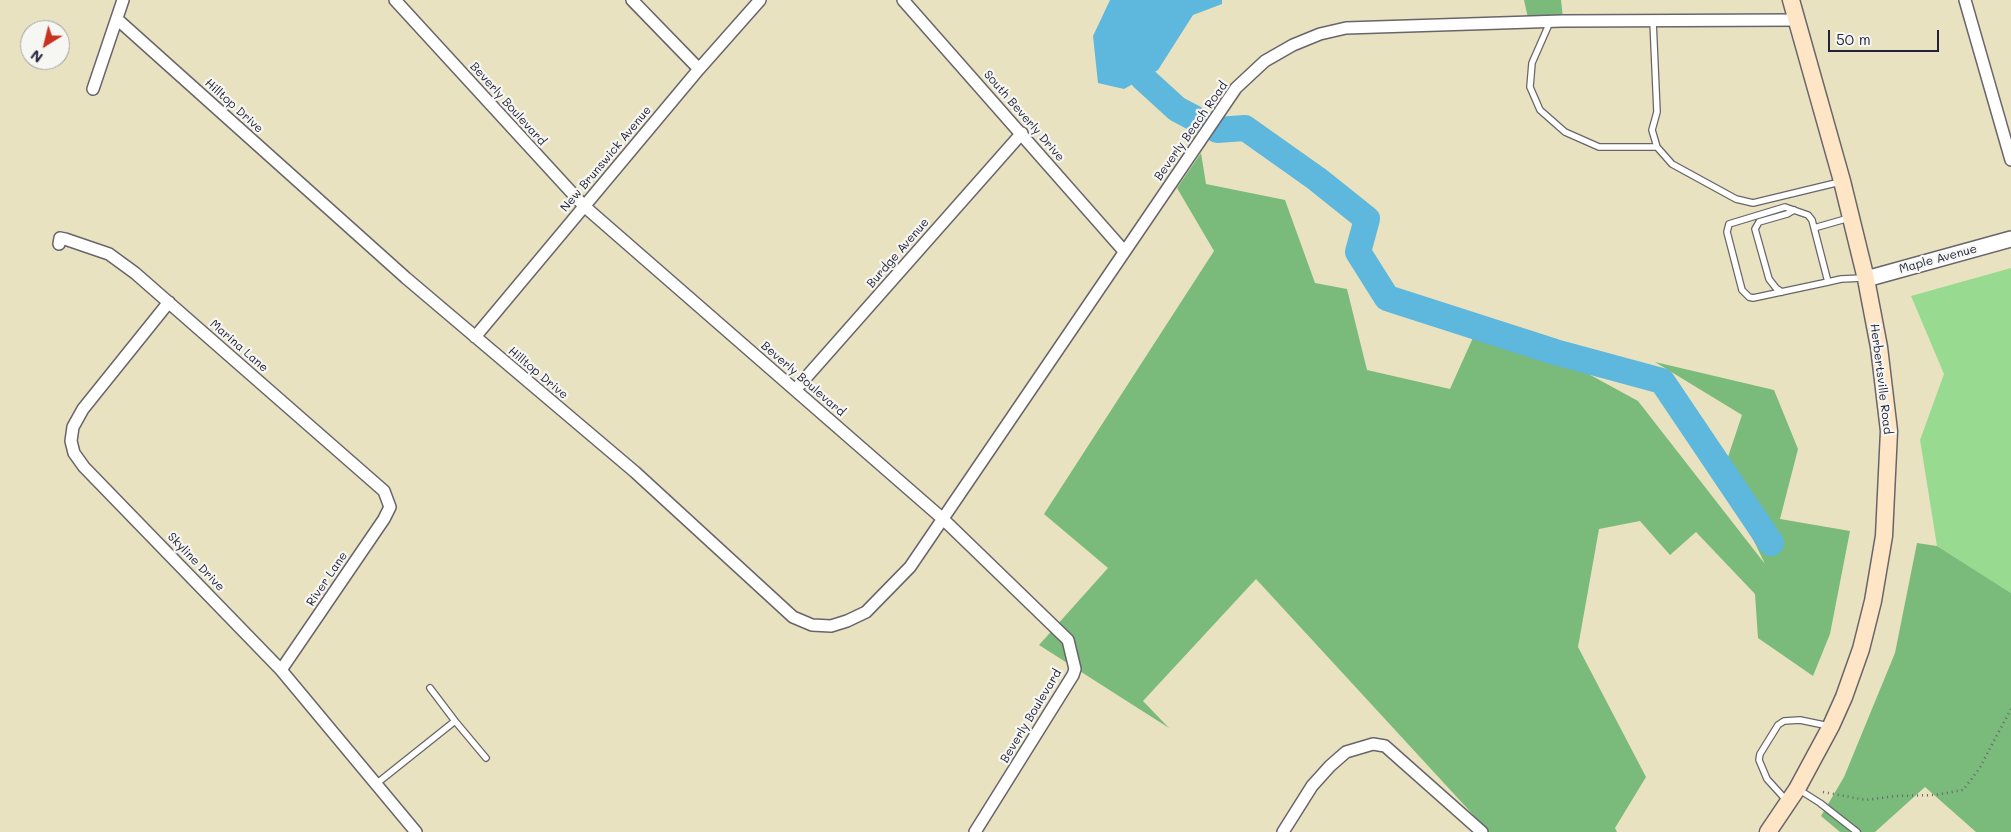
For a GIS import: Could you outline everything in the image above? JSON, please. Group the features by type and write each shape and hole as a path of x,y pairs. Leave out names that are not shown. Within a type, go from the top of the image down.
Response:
{"main road":[{"name":"Herbertsville Road","path":"1768,832 1792,795 1831,726 1861,650 1873,600 1884,536 1889,431 1878,347 1866,279 1842,181 1791,0"}],"street":[{"path":"92,89 123,0"},
{"name":"Beverly Boulevard","path":"395,0 584,206 943,519 1068,640 1073,655 1075,669 1073,675 995,803 975,832"},
{"path":"632,0 699,69"},
{"name":"New Brunswick Avenue","path":"474,337 699,69 760,0"},
{"name":"South Beverly Drive","path":"903,0 1124,251"},
{"path":"1966,0 2011,160"},
{"name":"Hilltop Drive","path":"116,19 406,278 634,472 793,617 812,625 831,626 847,622 866,612 910,567 943,519"},
{"name":"Beverly Beach Road","path":"943,519 1236,88 1265,61 1293,45 1320,34 1346,28 1550,22 1797,20"},
{"name":"Burdge Avenue","path":"795,390 1022,133"},
{"name":"Marina Lane","path":"59,244 60,238 109,254 135,273 384,491 389,501"},
{"name":"Maple Avenue","path":"1866,279 2011,239"},
{"name":"Skyline Drive","path":"169,302 83,409 73,427 71,441 74,453 84,468 281,670 416,832"},
{"name":"River Lane","path":"281,670 384,519 390,507 389,501"},
{"path":"1283,832 1312,786 1330,766 1346,752 1373,744 1385,746 1482,832"}],"lane":[{"path":"1653,21 1657,112 1652,130 1657,147 1672,164 1736,198 1753,203 1842,181"},
{"path":"1550,22 1532,63 1530,87 1540,110 1565,132 1599,147 1657,147"},
{"path":"1828,282 1812,220 1808,216 1785,207 1733,222 1727,228 1745,294 1753,298 1782,292 1828,282 1841,279 1866,279"},
{"path":"1782,292 1776,288 1770,279 1755,229 1758,222 1787,214 1794,210"},
{"path":"1814,228 1851,217"},
{"path":"430,688 486,758"},
{"path":"1831,726 1800,720 1784,722 1778,725 1760,754 1759,760 1767,779 1792,795 1820,803 1857,832"},
{"path":"376,784 455,721"}],"path":[{"path":"1792,795 1866,800 1895,796 1935,795 1963,790 1979,769 2011,709"}],"green space":[{"path":"1524,0 1561,0 1563,18 1528,18"},
{"path":"1201,153 1206,184 1285,200 1315,283 1347,289 1367,370 1450,389 1476,331 1583,371 1638,401 1765,564 1722,475 1742,415 1655,362 1774,390 1798,449 1780,519 1850,531 1830,634 1813,676 1758,638 1755,594 1696,532 1670,555 1640,521 1599,529 1578,647 1646,777 1615,828 1617,832 1489,832 1256,579 1143,701 1169,728 1039,645 1108,568 1044,514 1214,251 1177,188"},
{"path":"2011,268 2011,593 1937,546 1920,440 1944,374 1911,296"},
{"path":"1917,543 1937,546 2011,593 2011,832 1976,832 1925,787 1875,832 1840,832 1821,816 1844,777 1895,653"}],"water":[{"path":"1110,0 1222,0 1222,4 1193,15 1158,70 1124,89 1098,83 1093,36"}],"waterway":[{"path":"1143,78 1177,109 1194,118"},
{"path":"1217,130 1245,128 1317,179 1367,219 1358,252 1387,298 1555,352 1662,381 1771,543"}]}
